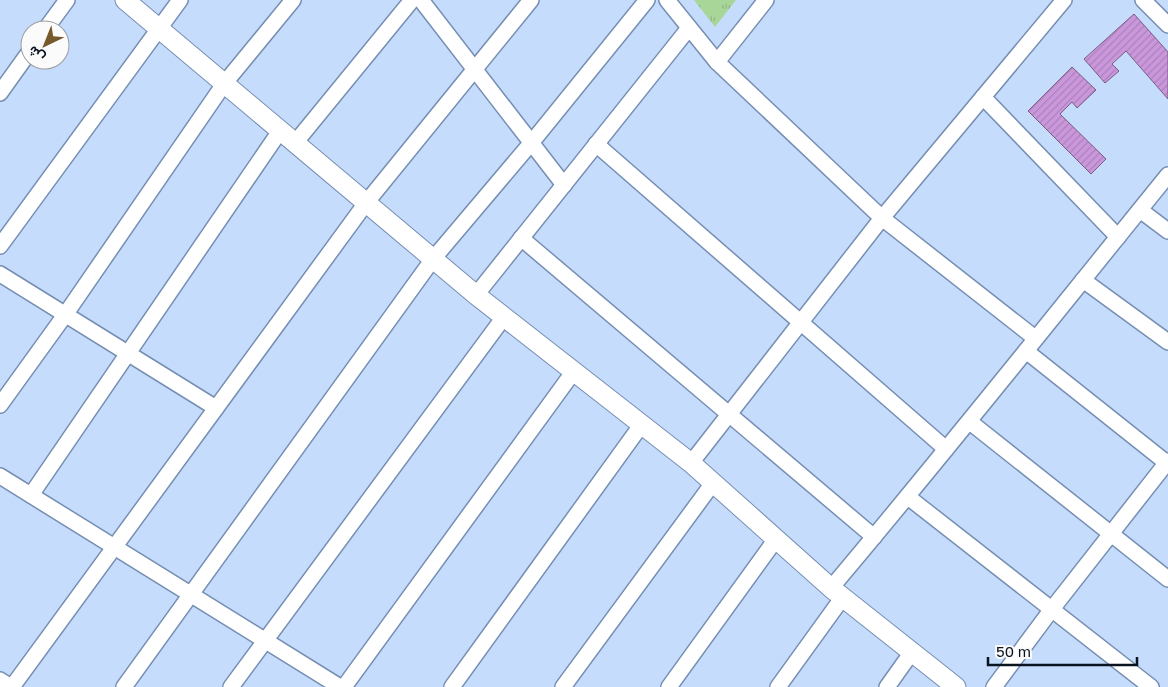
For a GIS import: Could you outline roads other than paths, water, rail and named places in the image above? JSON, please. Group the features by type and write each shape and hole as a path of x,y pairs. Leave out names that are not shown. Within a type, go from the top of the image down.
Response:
{"street":[{"path":"52,20 67,0"},
{"path":"125,0 476,295 691,463 837,593 956,687"},
{"path":"0,246 180,0"},
{"path":"0,405 65,315 224,84 293,0"},
{"path":"295,144 412,0"},
{"path":"421,0 564,184"},
{"path":"0,680 11,687 366,203 531,0"},
{"path":"124,687 433,259 532,142 647,0"},
{"path":"668,0 717,62 882,218 1035,338"},
{"path":"717,62 766,0"},
{"path":"691,463 882,218 1064,0"},
{"path":"1143,0 1168,25"},
{"path":"476,295 690,28"},
{"path":"0,93 20,66"},
{"path":"983,97 1118,237"},
{"path":"31,495 280,131"},
{"path":"596,144 946,449"},
{"path":"778,687 874,537 970,422 1035,338 1168,175"},
{"path":"1140,210 1168,231"},
{"path":"521,238 874,537"},
{"path":"0,274 216,408"},
{"path":"1084,280 1168,342"},
{"path":"231,687 504,317"},
{"path":"994,687 1052,609 1167,463 1026,351"},
{"path":"344,687 574,371"},
{"path":"970,422 1168,580"},
{"path":"452,687 642,424"},
{"path":"0,476 340,687"},
{"path":"563,687 713,483"},
{"path":"908,497 1151,687"},
{"path":"669,687 776,539"},
{"path":"887,687 912,652"}]}
